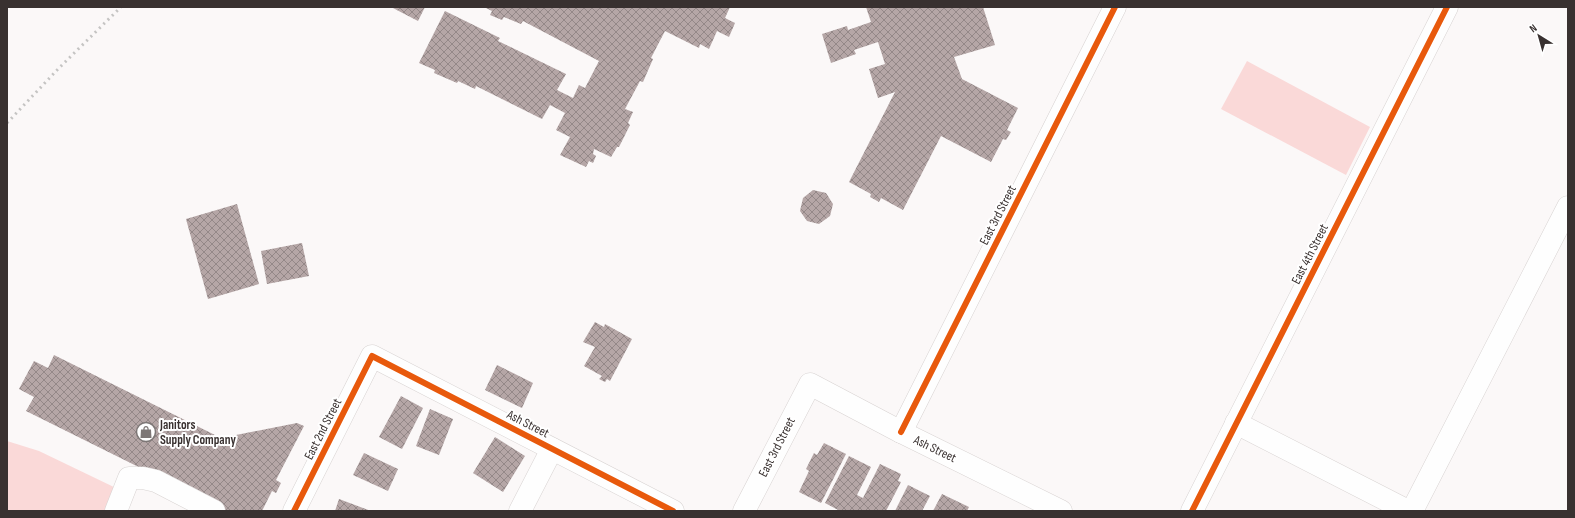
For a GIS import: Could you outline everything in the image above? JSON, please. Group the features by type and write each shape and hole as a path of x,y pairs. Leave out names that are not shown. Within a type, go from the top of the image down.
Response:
{"street":[{"name":"East 3rd Street","path":"901,432 1115,7"},
{"name":"East 4th Street","path":"1192,511 1448,7"},
{"path":"1412,511 1568,207"},
{"name":"Ash Street","path":"372,356 673,511"},
{"name":"East 2nd Street","path":"294,511 372,356"},
{"name":"East 3rd Street","path":"744,511 810,384"},
{"name":"Ash Street","path":"810,384 901,432 1061,511"},
{"path":"1236,423 1408,511"},
{"path":"520,511 552,449"},
{"path":"116,511 129,478 143,478 156,482 214,511"}],"shaded area":[{"path":"1247,61 1370,127 1346,175 1221,109"},
{"path":"7,441 39,451 118,489 110,511 7,511"}],"building":[{"path":"391,7 425,7 418,21"},
{"path":"484,7 730,7 725,18 735,23 729,37 717,31 709,49 700,44 699,48 665,31 651,58 653,59 643,82 640,81 625,109 633,112 628,123 630,125 619,147 617,147 611,157 594,149 593,154 596,156 593,163 589,161 586,167 560,155 570,137 556,130 565,113 550,105 542,119 476,86 475,89 458,81 457,83 434,73 435,70 419,63 445,11 500,38 498,41 566,74 557,90 573,98 579,85 585,88 599,61 523,21 521,24 504,17 502,20 490,15 492,11"},
{"path":"866,7 983,7 995,45 954,57 962,79 1018,108 1007,130 1011,132 1006,140 1003,139 991,162 941,136 903,210 881,198 879,202 870,197 871,194 849,182 895,92 878,98 869,69 885,64 878,42 854,50 856,54 831,63 822,34 847,26 848,30 871,22"},
{"path":"813,190 826,193 833,204 830,216 819,224 807,221 800,211 803,198"},
{"path":"237,204 259,284 208,299 186,219"},
{"path":"302,243 309,276 267,284 261,251"},
{"path":"595,322 604,327 605,324 632,339 610,381 607,379 605,382 599,379 602,376 584,366 595,347 583,342"},
{"path":"54,355 221,438 297,423 304,426 276,480 281,483 276,493 272,491 262,511 227,511 26,411 34,397 19,389 34,361 48,368"},
{"path":"497,365 533,383 522,408 485,390"},
{"path":"401,396 423,408 402,449 379,437"},
{"path":"430,409 453,419 439,455 416,446"},
{"path":"495,437 525,456 503,492 473,473"},
{"path":"824,443 846,454 821,503 799,492 809,471 806,469 814,453 817,455"},
{"path":"364,453 398,469 388,491 353,475"},
{"path":"849,456 871,467 857,495 863,498 880,464 901,474 898,481 901,482 886,511 840,511 825,503"},
{"path":"908,485 930,496 922,511 895,511"},
{"path":"942,494 969,507 967,511 933,511"},
{"path":"339,499 371,511 335,511"}],"railway":[{"path":"7,123 59,68 121,7"}],"cycle path":[{"path":"901,432 1115,7"},
{"path":"1192,511 1447,7"},
{"path":"294,511 372,356 673,511"}],"place":[{"name":"Janitors Supply Company","path":"146,432"}]}
